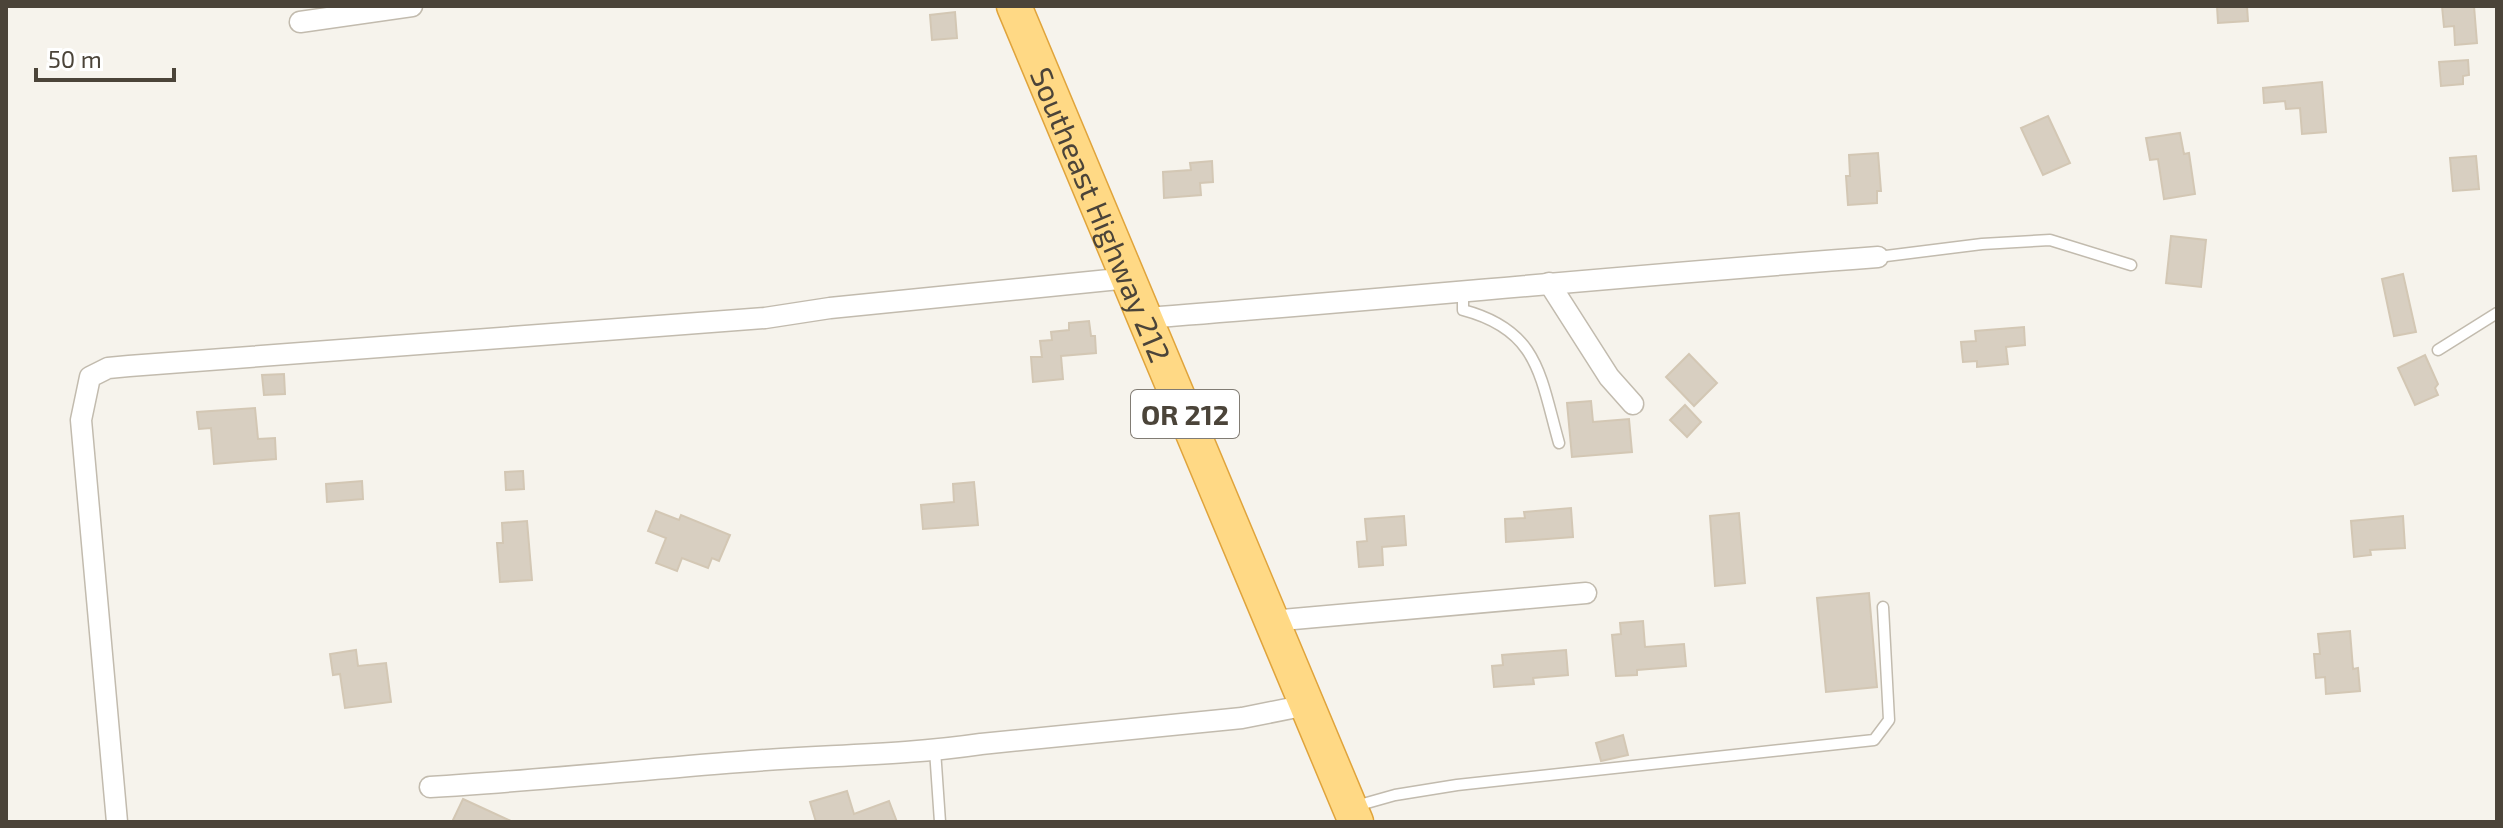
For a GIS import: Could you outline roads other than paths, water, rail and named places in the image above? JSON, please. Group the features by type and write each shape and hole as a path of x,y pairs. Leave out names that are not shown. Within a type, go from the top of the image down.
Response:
{"highway":[{"name":"Southeast Highway 212","path":"1014,6 1353,815"}],"street":[{"path":"300,22 412,6"},
{"path":"1146,318 1878,257"},
{"path":"117,822 81,420 90,377 108,368 765,318 830,308 1129,278"},
{"path":"1549,283 1609,377 1633,404"},
{"path":"1271,621 1586,593"},
{"path":"430,787 554,780 742,761 935,750 1242,718 1307,705"}],"lane":[{"path":"1878,257 1982,244 2050,240 2131,265"},
{"path":"1463,292 1463,310 1506,327 1523,342 1538,369 1559,443"},
{"path":"2438,350 2497,313"},
{"path":"1353,815 1395,795 1457,785 1874,740 1889,720 1883,607"},
{"path":"935,750 940,822"}]}
